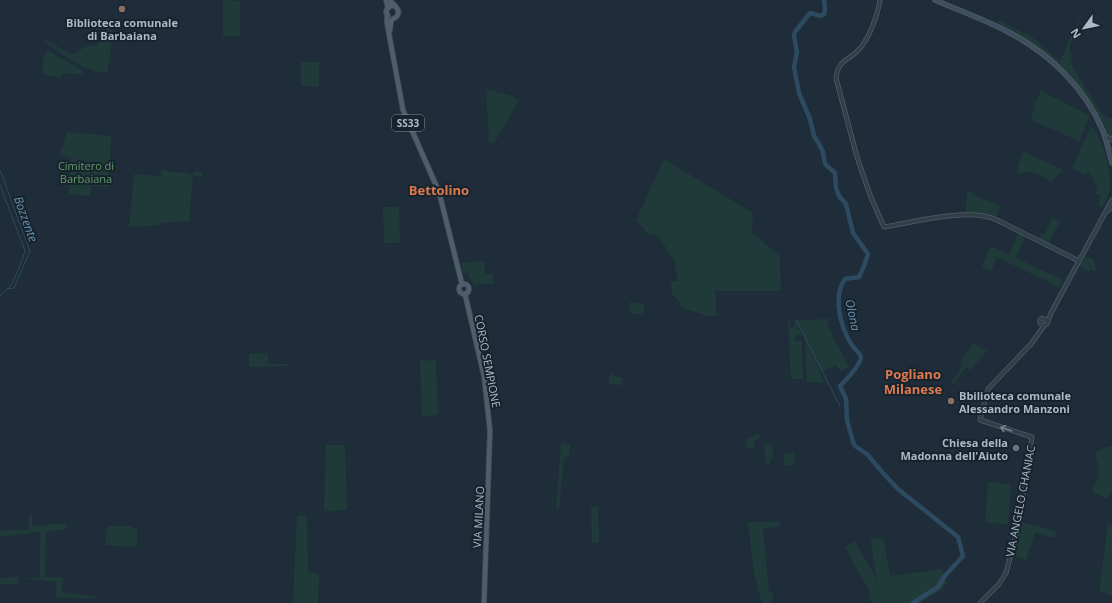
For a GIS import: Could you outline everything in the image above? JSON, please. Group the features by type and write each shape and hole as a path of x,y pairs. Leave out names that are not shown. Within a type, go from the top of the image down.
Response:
{"main road":[{"path":"386,0 388,8 386,12 387,23 391,45"},
{"path":"390,0 398,10 398,14 390,24 391,45"},
{"path":"935,0 1010,33 1040,51 1060,68 1080,92 1096,117 1111,154 1112,163"},
{"path":"388,8 395,6"},
{"path":"387,15 390,18 394,18"},
{"name":"CORSO SEMPIONE","path":"391,45 403,110 439,192 462,284 458,290 465,294 484,376 490,431"},
{"name":"VIA MILANO","path":"484,603 490,431"}],"street":[{"path":"880,0 865,41 858,51 841,64 837,71 836,78 857,157 870,195 884,227 948,217 972,215 985,216 997,220 1079,261"},
{"path":"1104,136 1112,141 1108,146"},
{"path":"1046,320 1040,320 1041,324 1047,324 1046,320 1112,200"},
{"path":"1106,212 1112,207"},
{"name":"VIA ANGELO CHANIAC","path":"980,603 999,584 1006,573 1018,528 1032,437 980,420 988,389 1031,344 1039,333 1041,324"}],"green space":[{"path":"223,0 240,1 240,34 238,36 223,36"},
{"path":"1081,14 1070,45 1072,66 1102,114 1112,119 1112,140 1108,138 1073,80 1060,66 1032,43 998,25 999,20 1033,38 1060,61"},
{"path":"108,27 113,31 108,72 95,71 86,68 58,51 42,39 43,38 68,53 75,54 83,48 98,44"},
{"path":"48,51 80,69 85,75 66,73 59,78 56,76 43,74 43,59"},
{"path":"301,62 319,62 319,87 301,86"},
{"path":"486,89 513,96 519,101 494,143 489,143"},
{"path":"1041,91 1090,116 1079,141 1031,120 1035,104"},
{"path":"1091,127 1099,137 1108,165 1110,191 1102,208 1099,205 1100,195 1095,194 1098,189 1090,173 1088,171 1084,175 1072,168"},
{"name":"Cimitero di Barbaiana","path":"67,132 111,136 109,187 91,186 90,196 69,194 71,157 60,156"},
{"path":"1023,151 1063,170 1051,181 1035,173 1016,173"},
{"path":"664,159 753,213 752,233 780,256 781,291 715,291 717,316 709,316 681,308 679,301 673,296 670,282 678,281 673,257 671,257 662,241 657,236 648,234 636,220"},
{"path":"161,170 191,174 191,176 193,176 189,221 129,227 134,174 161,176"},
{"path":"193,172 200,172 202,174 202,177 193,176"},
{"path":"967,189 978,197 1000,206 997,215 966,213"},
{"path":"383,207 399,207 400,243 384,243"},
{"path":"1053,218 1060,222 1048,244 1039,239 1042,234 1044,235"},
{"path":"1018,233 1025,237 1016,258 1063,280 1059,287 997,257 991,271 982,267 991,246 1009,254"},
{"path":"1086,256 1094,260 1096,269 1095,272 1090,270 1089,272 1079,266"},
{"path":"484,261 485,274 493,274 493,284 474,285 468,273 463,274 461,263"},
{"path":"630,302 645,304 643,315 629,313"},
{"path":"830,319 827,325 849,367 840,371 836,365 821,372 796,320"},
{"path":"790,320 790,327 794,327 794,320 802,335 795,335 795,341 802,341 803,379 791,379 788,322"},
{"path":"805,341 825,382 807,382"},
{"path":"973,343 987,351 970,370 966,367 954,384 951,383 963,365 960,363"},
{"path":"268,353 268,364 289,364 289,366 249,367 249,354"},
{"path":"436,360 438,415 422,416 420,361"},
{"path":"611,374 622,378 622,385 609,384 609,377"},
{"path":"759,433 760,439 754,441 754,450 745,447 747,439"},
{"path":"561,444 570,446 569,457 564,457 559,509 556,509"},
{"path":"772,444 773,456 769,464 766,464 764,445"},
{"path":"326,445 345,445 347,510 324,511"},
{"path":"1112,446 1112,490 1108,499 1092,492 1099,474 1097,472 1100,468 1096,459 1097,452"},
{"path":"794,453 795,465 784,466 783,454"},
{"path":"988,482 1011,484 1008,525 985,522"},
{"path":"598,506 599,542 592,543 591,507"},
{"path":"32,515 32,526 66,523 67,529 46,532 45,577 63,577 62,593 96,596 95,599 55,597 57,582 28,579 40,577 40,532 0,537 0,531 29,529 29,516"},
{"path":"297,516 307,516 308,572 319,573 318,603 293,603"},
{"path":"748,522 780,522 780,526 763,529 769,590 774,595 771,603 762,603 754,574"},
{"path":"1021,522 1057,531 1055,538 1035,533 1026,560 1013,555"},
{"path":"1108,523 1112,526 1112,596 1099,591"},
{"path":"107,526 129,526 137,529 137,547 105,545"},
{"path":"883,537 890,576 942,569 947,583 941,590 920,603 872,603 868,589 845,547 855,541 877,580 870,539"},
{"path":"18,577 18,584 0,584 0,578"}],"waterway":[{"name":"Olona","path":"824,0 824,14 821,16 810,13 795,32 794,36 797,52 794,67 799,93 810,119 814,136 823,152 825,164 835,173 836,188 839,196 846,204 853,233 868,254 859,277 845,279 839,294 839,310 843,327 851,344 861,357 855,368 840,386 846,399 847,420 855,446 867,454 898,489 958,537 963,556 944,577 938,587 913,603"},
{"name":"Bozzente","path":"0,170 30,251 14,288 7,289"},
{"name":"Bozzente","path":"0,185 25,251 18,272 10,287 0,296"},
{"path":"796,320 840,406"}],"place":[{"name":"Biblioteca comunale di Barbaiana","path":"122,9"},
{"name":"Bbilioteca comunale Alessandro Manzoni","path":"951,401"},
{"name":"Chiesa della Madonna dell'Aiuto","path":"1016,448"}],"district":[{"name":"Bettolino","path":"439,190"},
{"name":"Pogliano Milanese","path":"913,382"}]}
